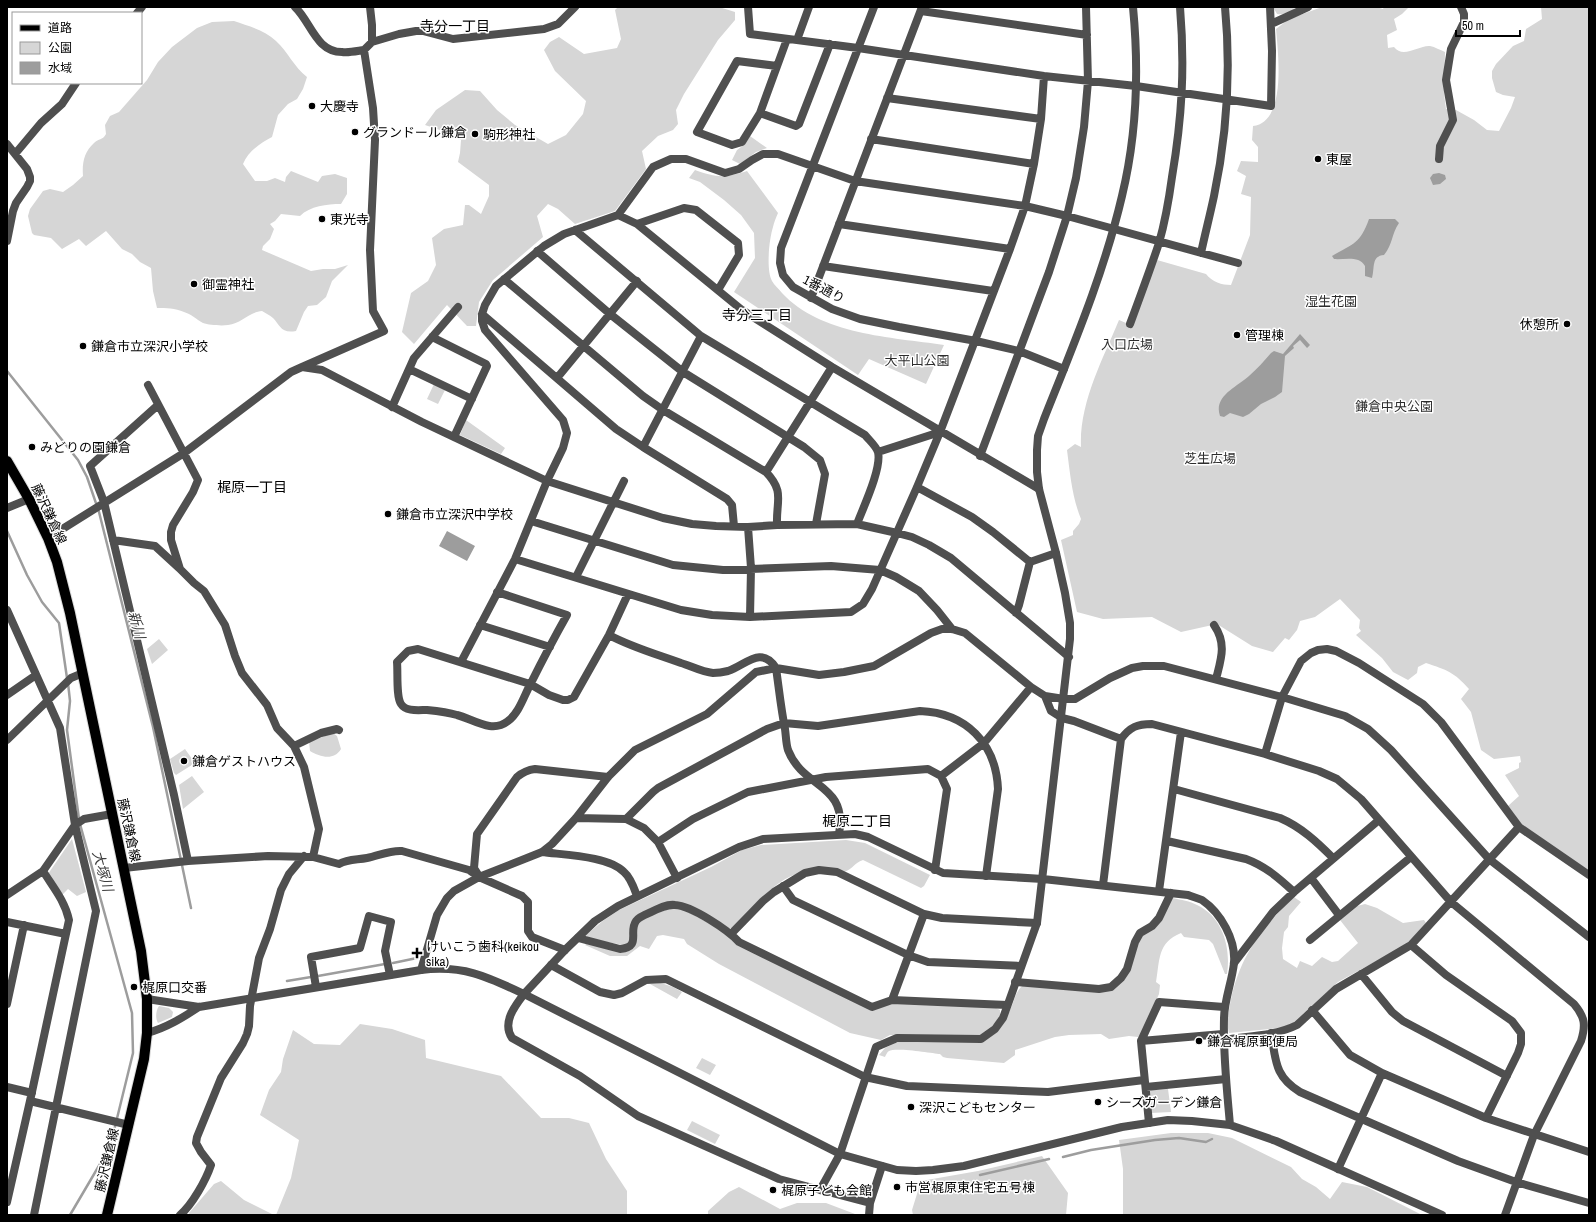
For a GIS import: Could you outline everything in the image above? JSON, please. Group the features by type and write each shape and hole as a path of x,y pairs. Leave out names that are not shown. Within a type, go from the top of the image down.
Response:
{"main road":[{"name":"藤沢鎌倉線","path":"7,461 30,499 57,562 83,673 141,951 147,999 144,1059 108,1215"}],"street":[{"path":"295,7 300,12 316,37 328,49 342,52 364,50 372,42 416,31 423,31 453,39 544,29 558,24 575,7"},
{"path":"370,7 372,42"},
{"path":"748,7 750,34 904,54 1044,76 1136,86 1270,106 1272,72 1270,7"},
{"path":"797,40 809,7"},
{"name":"1番通り","path":"874,7 781,248 780,263 783,274 793,287 811,298 832,309 860,319 899,328 976,341 1019,351 1064,369"},
{"path":"980,456 1049,272 1068,216 1083,134 1088,81 1086,7"},
{"path":"820,1190 840,1154 876,1048 897,1038 981,1038 995,1029 1003,1018 1037,923 1062,718 1070,623 1056,553 1038,489 1036,472 1038,436 1100,273 1114,230 1122,195 1134,123 1136,37 1133,7"},
{"path":"1130,324 1146,283 1159,242 1176,152 1183,93 1183,44 1180,7"},
{"path":"1201,253 1215,188 1227,100 1225,7"},
{"path":"1440,159 1440,146 1453,120 1446,80 1451,49 1464,22 1464,14 1461,7"},
{"path":"1271,24 1304,8"},
{"path":"811,298 922,9 1087,35"},
{"path":"777,66 736,61 697,132 732,145 742,142 760,113 787,39"},
{"path":"760,113 796,126 799,124 830,44"},
{"path":"48,538 184,453 291,372 384,331 373,311 370,250 375,140 373,108 364,50"},
{"path":"515,559 681,610 712,615 750,617 851,612 863,604 872,589 918,487 976,341 1025,206 1034,164 1041,119 1044,76"},
{"path":"15,154 41,123 62,104 75,84"},
{"path":"887,98 1041,119"},
{"path":"872,139 1034,164"},
{"path":"7,144 27,168 30,181 13,211 7,241"},
{"path":"461,662 515,559 547,481 566,440 567,432 563,420 492,340 482,322 482,314 492,292 504,278 537,251 554,239 618,215 653,167 671,159 686,159 710,169 725,173 739,169 763,154 778,154 855,181 1025,206 1068,216 1238,264"},
{"path":"637,224 684,208 696,210 732,239 738,244 739,254 718,290"},
{"path":"618,215 637,224 742,310 832,367 1038,489"},
{"path":"839,224 1010,249"},
{"path":"575,230 701,336 865,435 878,452 878,464 857,524"},
{"path":"537,251 610,314 683,372 804,447 820,460 825,474 816,524"},
{"path":"823,266 993,291"},
{"path":"504,278 643,396 663,410 766,472 774,480 779,492 776,511 777,525"},
{"path":"556,378 637,281"},
{"path":"392,407 414,358 458,307"},
{"path":"482,314 616,429 727,499 732,505 734,526"},
{"path":"643,447 701,336"},
{"path":"432,337 486,364 487,366 454,437"},
{"path":"302,367 322,370 392,407 547,481 663,518 692,524 734,526 857,524 897,533 928,545 951,558 1068,657"},
{"path":"766,472 832,367"},
{"path":"408,369 472,399"},
{"path":"148,385 198,480 193,492 173,525 171,532 171,540 180,569"},
{"path":"158,405 90,466 104,502 174,795 188,861"},
{"path":"878,452 940,432"},
{"path":"576,577 624,481"},
{"path":"918,487 972,517 1030,562"},
{"path":"7,508 30,499"},
{"path":"531,521 673,565 723,570 831,566 880,570 896,577 919,591 952,629"},
{"path":"748,526 751,568 750,617"},
{"path":"113,540 155,546 204,591 225,625 242,673 267,705 278,728 294,746 304,767 319,829 313,857"},
{"path":"1030,562 1056,553"},
{"path":"1016,613 1030,562"},
{"path":"497,592 567,615 530,684 514,716 505,724 498,726 486,726 445,712 413,710 407,709 401,705 399,699 397,662 408,651 418,649 530,684 549,695 563,700 571,699 574,697 609,635 628,594"},
{"path":"7,610 60,728 75,825 96,912 34,1215"},
{"path":"480,625 550,647"},
{"path":"1214,625 1221,638 1223,653 1216,679"},
{"path":"421,970 433,925 442,906 454,891 479,877 542,852 552,844 576,818 608,777 635,750 707,714 756,672 776,668 819,675 859,670 874,666 931,633 942,629 952,629 965,633 1031,687 1045,696 1075,699 1116,675 1132,668 1144,666 1164,666 1282,696 1345,716 1375,734 1489,859 1589,937"},
{"path":"609,635 659,655 713,673 728,671 760,657 768,660 776,668 788,750 798,767 811,780 835,799 840,810 841,824 839,834"},
{"path":"1265,754 1282,696 1301,661 1311,653 1318,650 1327,649 1336,651 1359,663 1417,700 1441,722 1519,827 1589,875"},
{"path":"7,740 71,678 83,673"},
{"path":"7,695 36,675"},
{"path":"941,776 984,744 1031,687"},
{"path":"1045,696 1051,711 1062,718 1121,739"},
{"path":"626,819 652,792 658,788 767,729 784,723 818,726 920,711 931,711 951,716 964,724 984,744 992,759 997,775 998,789 986,876"},
{"path":"1104,885 1121,739 1132,727 1143,724 1152,724 1265,754 1319,771 1337,779 1361,799 1452,902 1574,1004 1584,1018 1584,1031 1581,1041 1534,1135 1516,1182 1506,1215"},
{"path":"294,746 321,733 337,729 339,730"},
{"path":"1159,891 1181,732"},
{"path":"479,877 474,868 477,834 522,772 529,769 535,769 608,777"},
{"path":"658,842 693,819 748,792 811,780 928,769 941,776 946,789 935,870"},
{"path":"1174,789 1280,818 1292,823 1314,840 1333,858"},
{"path":"7,895 43,872 75,825 84,819 112,814"},
{"path":"576,818 626,819 644,828 658,842 677,878"},
{"path":"1234,963 1273,912 1333,858 1379,820"},
{"path":"1141,1041 1271,1033 1289,1029 1297,1025 1336,989 1411,946 1519,827"},
{"path":"870,1202 779,1179 638,1116 580,1076 515,1041 509,1034 507,1025 508,1021 524,994 565,950 595,921 618,906 739,847 763,839 855,834 868,837 943,873 1043,879 1104,885 1171,892 1188,895 1202,900 1213,909 1224,925 1232,942 1234,963 1224,1007 1226,1079 1230,1126"},
{"path":"1167,841 1255,862 1269,870 1294,892"},
{"path":"124,868 188,861 268,856 313,857 339,864 345,861 361,860 396,851 402,852 469,870 479,877 522,896 528,902 528,931 532,937 565,950"},
{"path":"542,852 610,862 625,872 637,896"},
{"path":"180,1215 187,1208 211,1165 196,1143 220,1078 243,1043 247,1034 250,1006 259,958 270,928 281,890 289,874 304,856"},
{"path":"1310,940 1339,914 1411,857"},
{"path":"732,934 763,901 783,886 811,871 837,872 924,914 942,918 1037,923"},
{"path":"7,1202 69,920 60,896 43,872"},
{"path":"1311,878 1339,914"},
{"path":"783,886 793,900 908,955 928,962 1021,966"},
{"path":"1015,982 1099,989 1111,987 1121,978 1127,969 1135,942 1140,933 1152,926 1159,918 1171,892"},
{"path":"578,938 625,948 630,946 633,942 634,922 638,918 661,907 676,905 690,909 732,934 739,942 872,1007 892,1000 1007,1005"},
{"path":"892,1000 924,914"},
{"path":"316,987 311,956 360,948 369,916 391,922 385,951 390,975"},
{"path":"7,922 66,934"},
{"path":"7,1004 24,925"},
{"path":"1411,946 1446,975 1512,1021 1521,1033 1521,1044 1486,1118"},
{"path":"551,965 600,992 614,995 622,994 646,980 666,979 865,1077 907,1086 1048,1092 1226,1079"},
{"path":"147,999 199,1007 421,970 440,968 468,971 490,977 840,1154 897,1170 916,1171 964,1166 1122,1127 1168,1120 1192,1121 1230,1126 1276,1141 1442,1215"},
{"path":"1361,974 1392,1012 1403,1021 1507,1076"},
{"path":"1149,1123 1141,1041 1160,1002 1224,1007"},
{"path":"146,1033 158,1030 174,1023 199,1007"},
{"path":"1312,1010 1350,1055 1382,1074 1486,1118 1589,1152"},
{"path":"1271,1033 1276,1065 1282,1078 1290,1086 1300,1092 1458,1161 1516,1182 1589,1203"},
{"path":"1338,1169 1382,1074"},
{"path":"7,1087 32,1093"},
{"path":"30,1101 129,1125"},
{"path":"869,1215 870,1202 882,1166"}],"green space":[{"path":"618,7 719,7 735,12 735,20 718,40 684,94 676,110 678,124 673,130 658,136 642,151 646,169 615,211 575,224 558,209 548,204 537,216 543,237 493,280 479,302 476,326 467,326 447,305 414,344 402,332 411,293 428,281 436,265 432,238 444,229 463,225 465,205 469,205 481,214 489,196 489,185 458,162 461,140 446,132 425,125 436,110 465,90 480,91 497,110 515,125 548,144 566,135 583,114 586,101 555,71 544,50 550,42 559,37 584,54 617,48 621,39 615,10"},
{"path":"1273,7 1295,7 1290,12 1285,14 1277,14"},
{"name":"鎌倉中央公園","path":"1322,7 1376,7 1383,9 1384,7 1409,7 1394,19 1397,30 1387,35 1388,48 1394,47 1402,52 1406,52 1430,46 1445,52 1444,94 1446,109 1456,110 1474,120 1487,130 1499,131 1515,97 1496,92 1492,78 1492,71 1496,64 1513,46 1524,41 1526,29 1542,19 1541,7 1589,7 1589,870 1553,848 1522,825 1508,806 1519,796 1505,775 1519,768 1519,763 1521,762 1520,756 1494,759 1481,750 1471,712 1461,699 1469,689 1450,672 1426,663 1418,667 1417,673 1408,680 1393,672 1382,658 1356,635 1361,631 1359,628 1360,620 1340,599 1315,617 1300,621 1297,630 1289,640 1285,638 1273,652 1252,646 1217,624 1181,632 1152,617 1103,619 1077,612 1061,540 1073,535 1073,531 1081,519 1073,494 1067,450 1075,444 1081,447 1081,431 1084,414 1099,366 1119,320 1126,323 1157,260 1206,274 1217,282 1231,285 1250,235 1251,197 1241,194 1246,176 1237,171 1241,161 1258,162 1258,147 1252,140 1253,126 1264,122 1271,113 1276,100 1279,69 1276,29 1289,19"},
{"path":"234,21 272,37 298,69 307,77 303,89 297,99 288,104 278,115 272,137 255,148 245,159 243,164 255,181 267,181 275,178 285,182 286,177 291,171 318,182 322,176 335,174 347,178 347,194 341,204 319,206 300,216 281,214 270,224 274,229 270,239 263,246 262,250 311,271 335,269 348,265 332,281 326,297 317,305 308,306 296,331 291,332 284,330 272,317 262,311 253,313 237,323 219,325 203,323 189,314 177,310 157,308 153,291 151,268 140,262 132,254 122,249 106,231 86,246 79,239 62,249 51,238 34,235 32,233 28,216 30,209 43,191 50,189 63,192 83,176 83,162 86,154 97,140 103,138 106,134 105,125 110,116 119,112 147,80 158,62 172,47 197,28 212,22"},
{"path":"750,136 767,148 756,152 740,164 732,160 737,150 745,144"},
{"name":"大平山公園","path":"695,170 715,176 727,176 747,171 778,213 773,225 769,247 770,276 774,284 782,293 798,307 816,318 836,326 858,332 944,345 926,384 869,359 858,375 734,292 755,258 754,233 741,215 724,200 700,182 689,178"},
{"path":"434,384 445,390 438,404 427,399"},
{"path":"466,420 505,448 501,454 460,435"},
{"path":"159,639 168,650 152,664 147,649"},
{"path":"333,733 337,736 341,749 338,753 327,757 310,751 309,742"},
{"path":"185,749 195,763 176,775 170,759"},
{"path":"192,776 204,792 183,809 179,785"},
{"path":"72,839 86,892 77,896 68,889 62,895 48,874"},
{"path":"846,840 865,843 930,875 924,886 921,888 863,860 844,872 802,873 789,877 771,889 732,928 727,928 682,903 644,911 629,942 624,945 588,939 586,935 619,910 711,867 742,850 761,845"},
{"path":"1294,897 1301,902 1289,916 1288,927 1284,932 1282,948 1283,959 1297,968 1300,961 1312,966 1322,957 1332,962 1338,961 1358,943 1340,920 1353,907 1365,904 1377,908 1403,923 1424,920 1426,923 1411,940 1400,948 1338,982 1293,1023 1281,1028 1229,1033 1228,1020 1231,999 1235,983 1247,955 1263,931"},
{"path":"1173,898 1197,905 1206,910 1219,925 1228,954 1227,974 1225,974 1213,944 1209,940 1184,937 1181,933 1173,937 1164,947 1159,959 1156,982 1160,985 1159,994 1140,1036 1109,1039 1101,1034 1055,1037 1015,1050 1015,1055 1004,1063 947,1058 940,1054 906,1050 889,1051 885,1057 879,1055 885,1048 895,1043 979,1043 986,1040 996,1032 1004,1022 1017,992 1022,986 1112,989 1140,937"},
{"path":"671,908 684,910 869,1008 896,1003 994,1007 1000,1010 1000,1017 992,1026 980,1035 890,1035 881,1040 850,1033 719,964 687,944 684,939 663,935 657,936 649,949 640,946 627,956 610,956 585,945 587,943 617,951 635,943 637,936 637,923 642,919"},
{"path":"661,983 682,992 677,999 650,984"},
{"path":"159,1006 169,1008 173,1012 172,1017 158,1023 156,1014"},
{"path":"360,1024 392,1029 425,1040 426,1058 501,1076 541,1118 569,1118 589,1123 606,1159 627,1191 627,1215 276,1215 291,1178 299,1140 260,1115 269,1090 281,1072 283,1059 293,1030 314,1044 340,1045"},
{"path":"702,1058 716,1065 710,1075 696,1068"},
{"path":"1168,1089 1171,1112 1151,1113 1149,1093 1151,1090"},
{"path":"692,1121 720,1135 715,1144 687,1130"},
{"path":"1171,1133 1208,1133 1232,1138 1291,1167 1302,1179 1316,1187 1330,1199 1342,1182 1367,1187 1422,1215 1123,1215 1123,1169 1119,1140"},
{"path":"1042,1156 1068,1193 1066,1215 913,1215 912,1210 921,1181 978,1171"},
{"path":"221,1181 244,1200 274,1215 190,1215 189,1213 214,1184"},
{"path":"739,1187 780,1209 797,1203 826,1203 855,1215 708,1215 708,1211 729,1192"}],"water":[{"path":"1439,173 1445,175 1446,179 1440,184 1433,185 1430,178 1433,174"},
{"path":"1369,219 1395,219 1399,223 1387,251 1384,255 1375,260 1372,278 1365,276 1365,266 1359,260 1334,259 1332,256 1351,245 1363,234"},
{"path":"1300,334 1310,345 1307,348 1300,340 1285,356 1282,392 1261,404 1243,417 1230,413 1224,417 1220,416 1219,409 1223,397 1252,373 1271,353 1274,351 1283,354"},
{"path":"447,531 475,546 467,561 439,546"}],"waterway":[{"name":"新川","path":"7,371 78,460 87,477 99,512 153,727 191,908"},
{"name":"大塚川","path":"7,531 27,575 42,602 59,623 67,678"},
{"name":"大塚川","path":"68,683 70,701 67,730 79,819"},
{"name":"大塚川","path":"70,1215 110,1147 133,1053 132,1013 80,824"},
{"path":"393,963 417,958"},
{"path":"318,976 385,964"},
{"path":"287,981 311,977"},
{"path":"1063,1157 1091,1150 1155,1140 1179,1138 1206,1142 1212,1139"},
{"path":"980,1175 1049,1159"}],"place":[{"name":"大慶寺","path":"312,106"},
{"name":"グランドール鎌倉","path":"355,132"},
{"name":"駒形神社","path":"475,134"},
{"name":"東屋","path":"1318,159"},
{"name":"東光寺","path":"322,219"},
{"name":"御霊神社","path":"194,284"},
{"name":"休憩所","path":"1567,324"},
{"name":"管理棟","path":"1237,335"},
{"name":"鎌倉市立深沢小学校","path":"83,346"},
{"name":"みどりの園鎌倉","path":"32,447"},
{"name":"鎌倉市立深沢中学校","path":"388,514"},
{"name":"鎌倉ゲストハウス","path":"184,761"},
{"name":"けいこう歯科(keikou sika)","path":"417,953"},
{"name":"梶原口交番","path":"134,987"},
{"name":"鎌倉梶原郵便局","path":"1199,1041"},
{"name":"シーズガーデン鎌倉","path":"1098,1102"},
{"name":"深沢こどもセンター","path":"911,1107"},
{"name":"市営梶原東住宅五号棟","path":"897,1187"},
{"name":"梶原子ども会館","path":"773,1190"}],"district":[{"name":"寺分一丁目","path":"455,26"},
{"name":"寺分三丁目","path":"757,315"},
{"name":"梶原一丁目","path":"252,487"},
{"name":"梶原二丁目","path":"857,821"}],"park label":[{"name":"湿生花園","path":"1331,301"},
{"name":"入口広場","path":"1127,344"},
{"name":"芝生広場","path":"1210,458"}]}
